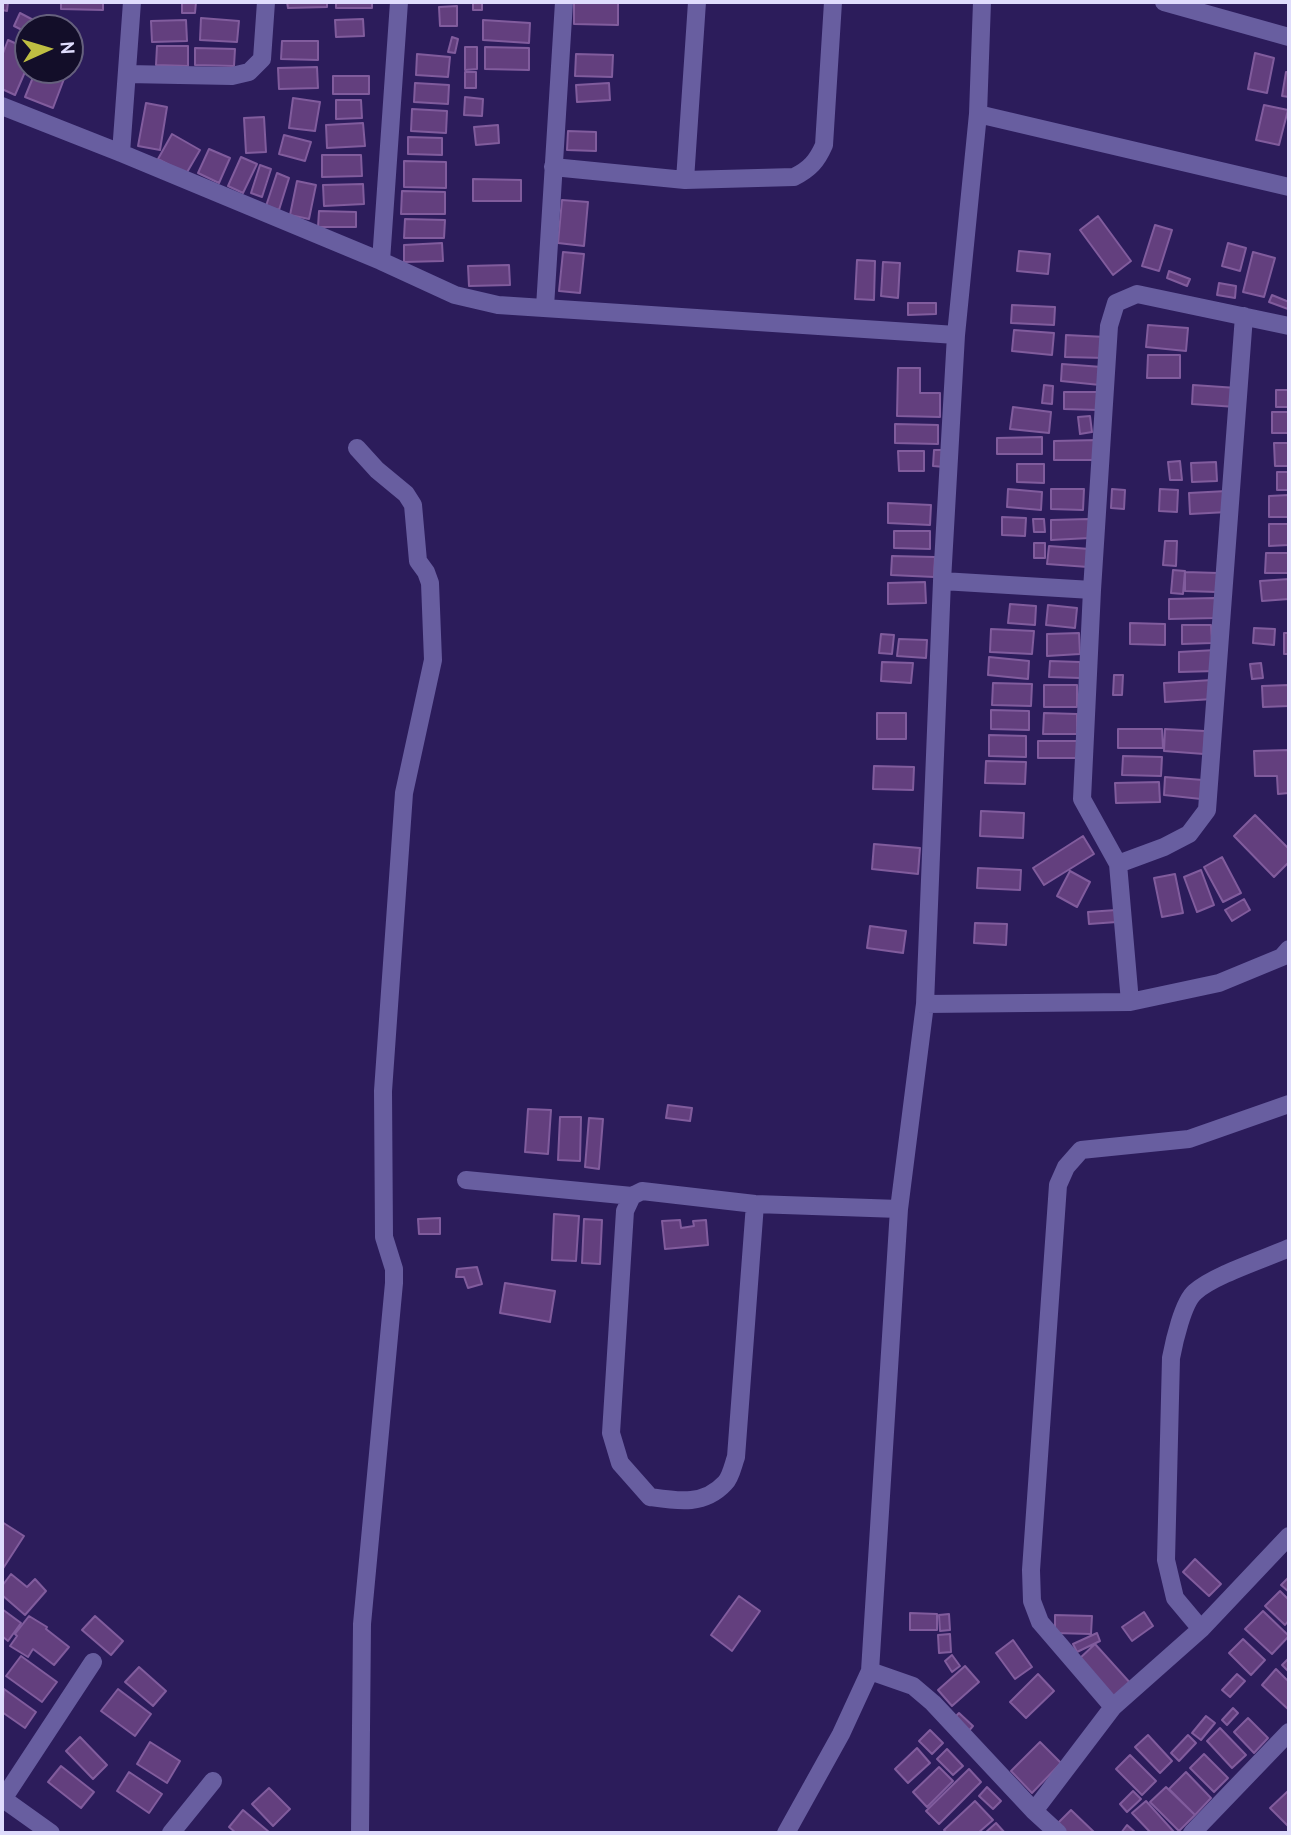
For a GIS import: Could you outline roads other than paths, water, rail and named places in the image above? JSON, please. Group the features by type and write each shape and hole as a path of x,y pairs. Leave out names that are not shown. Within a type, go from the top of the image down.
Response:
{"street":[{"path":"121,153 132,2"},
{"path":"127,74 232,76 249,72 262,60 266,2"},
{"path":"381,261 399,2"},
{"path":"545,307 564,2"},
{"path":"685,180 697,2"},
{"path":"553,167 685,180 794,177 808,170 817,161 824,145 833,2"},
{"path":"786,1833 841,1734 870,1671 899,1209 925,1004 942,581 956,335 978,114 982,2"},
{"path":"1164,2 1289,37"},
{"path":"2,106 381,261 455,295 498,305 956,335"},
{"path":"978,114 1289,187"},
{"path":"1130,1002 1118,864 1082,799 1109,326 1116,303 1137,294 1289,326"},
{"path":"1118,864 1164,847 1189,834 1207,810 1244,316"},
{"path":"357,448 377,470 406,494 413,505 418,561 430,583 433,660 404,793 383,1091 384,1237 394,1269 394,1283 362,1624 360,1833"},
{"path":"942,581 1092,590"},
{"path":"925,1004 1130,1002 1219,984 1287,957"},
{"path":"1113,1707 1040,1622 1032,1601 1031,1570 1058,1185 1066,1167 1081,1150 1189,1139 1289,1104"},
{"path":"466,1180 632,1196 642,1191 755,1203 899,1209"},
{"path":"632,1196 625,1211 611,1433 620,1463 650,1497 687,1503 708,1495 726,1482 736,1457 755,1203"},
{"path":"1201,1629 1175,1598 1166,1560 1171,1358 1175,1336 1193,1293 1222,1277 1289,1248"},
{"path":"1034,1811 1113,1707 1201,1629 1289,1536"},
{"path":"51,1833 2,1799 93,1662"},
{"path":"870,1671 913,1686 933,1703 1058,1833"},
{"path":"1192,1833 1289,1732"},
{"path":"171,1833 213,1781"}]}
